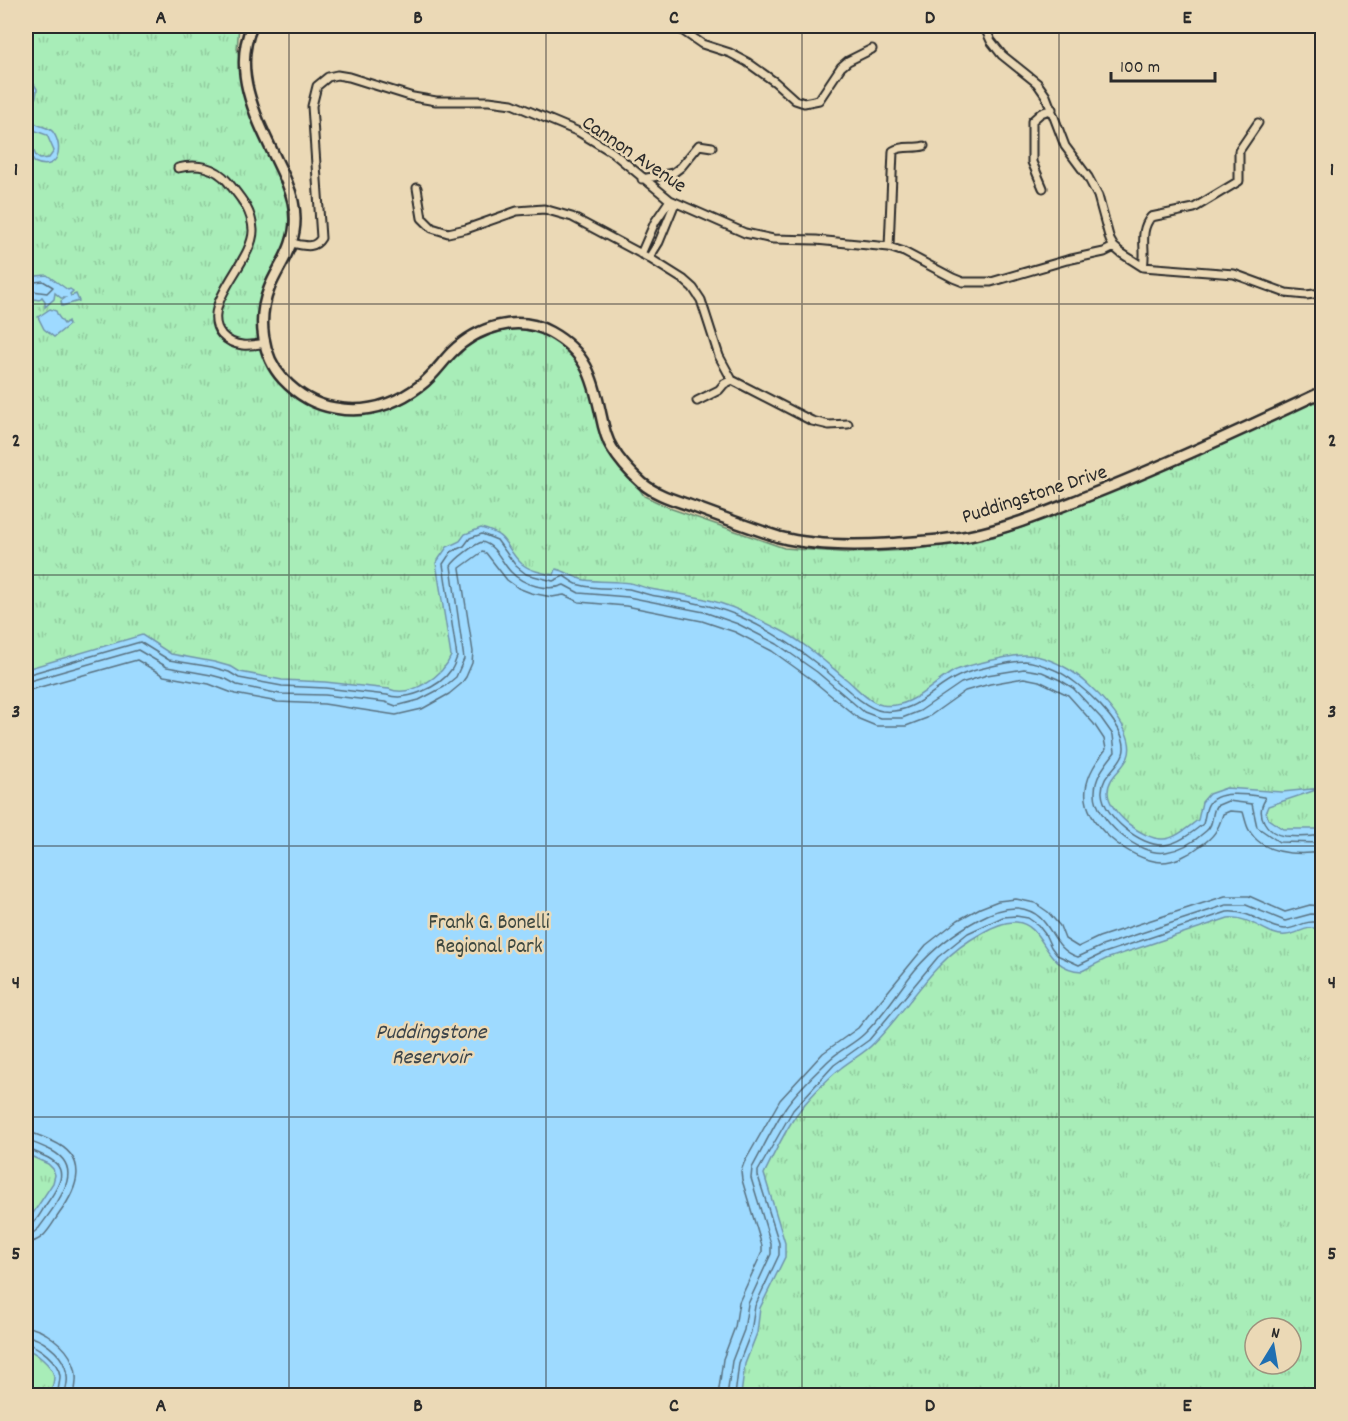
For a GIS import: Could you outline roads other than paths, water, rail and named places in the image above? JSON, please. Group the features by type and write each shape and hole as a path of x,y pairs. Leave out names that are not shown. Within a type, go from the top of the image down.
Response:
{"street":[{"name":"Puddingstone Drive","path":"252,26 244,50 246,85 291,193 295,209 291,243 269,290 264,309 262,323 265,343 276,371 289,386 306,399 325,407 345,410 366,409 385,405 406,396 424,383 463,342 489,328 516,324 547,330 570,345 584,362 592,378 603,427 611,447 642,483 666,497 779,537 832,545 868,545 937,540 996,529 1136,477 1200,450 1323,392"},
{"path":"676,26 702,44 730,53 747,62 795,100 804,103 819,100 841,67 872,49"},
{"path":"984,26 1002,55 1037,82 1052,109 1065,146 1088,177 1098,196 1114,247 1143,267 1234,273 1286,293 1306,296 1323,293"},
{"name":"Cannon Avenue","path":"291,243 309,247 314,246 321,238 312,106 317,86 328,77 349,77 413,97 436,101 489,101 512,104 588,136 612,152 642,179 672,201 759,237 889,247 904,252 953,278 978,283 991,282 1104,252 1114,247"},
{"path":"1043,188 1032,162 1032,122 1041,113 1052,109"},
{"path":"1143,267 1145,253 1143,233 1148,219 1194,208 1239,181 1239,151 1258,123"},
{"path":"642,179 673,173 699,145 712,147"},
{"path":"889,247 893,151 903,147 911,149 924,146"},
{"path":"178,168 196,165 221,174 249,212 253,238 220,301 216,322 219,331 231,343 241,345 265,343"},
{"path":"417,188 422,218 432,228 440,231 448,233 466,229 517,211 544,209 572,217 645,256 693,288 701,300 719,356 732,380 812,421 829,425 848,424"},
{"path":"645,256 655,222 672,201"},
{"path":"645,256 659,242 672,201"},
{"path":"697,401 719,390 732,380"}],"water":[{"path":"26,78 37,89 32,110 33,121 51,130 57,139 57,158 48,164 42,165 34,162 26,147 26,133 36,156 40,159 49,158 54,151 47,135 36,131 26,121 30,90 26,84"},
{"path":"47,275 73,291 71,296 76,294 79,301 62,306 61,301 65,298 55,293 54,299 45,307 42,297 39,300 29,298 26,290 26,277"},
{"path":"50,309 56,311 64,324 68,321 69,325 54,337 44,329 38,317"},
{"name":"Puddingstone Reservoir","path":"481,528 497,534 522,564 537,571 554,575 556,569 591,581 630,583 693,596 744,612 797,640 867,698 882,705 902,704 920,695 954,671 989,661 1030,655 1058,664 1088,684 1119,720 1129,746 1128,757 1110,782 1108,792 1110,800 1120,816 1128,823 1155,838 1168,838 1186,829 1198,820 1202,802 1209,794 1226,788 1282,792 1322,788 1268,806 1266,811 1268,819 1283,829 1322,829 1322,929 1311,928 1279,935 1245,920 1228,918 1106,959 1082,971 1059,963 1034,931 1016,922 1007,922 994,927 964,944 935,970 870,1047 836,1072 812,1096 792,1121 764,1174 785,1243 785,1257 760,1308 757,1333 745,1364 741,1395 50,1395 54,1381 53,1372 43,1360 26,1349 26,1224 53,1183 55,1175 48,1164 26,1154 26,669 142,635 171,654 214,662 240,672 282,680 325,682 398,691 416,688 434,678 451,656 436,563 447,547 460,541 465,534"}],"park label":[{"name":"Frank G. Bonelli Regional Park","path":"489,933"}]}
